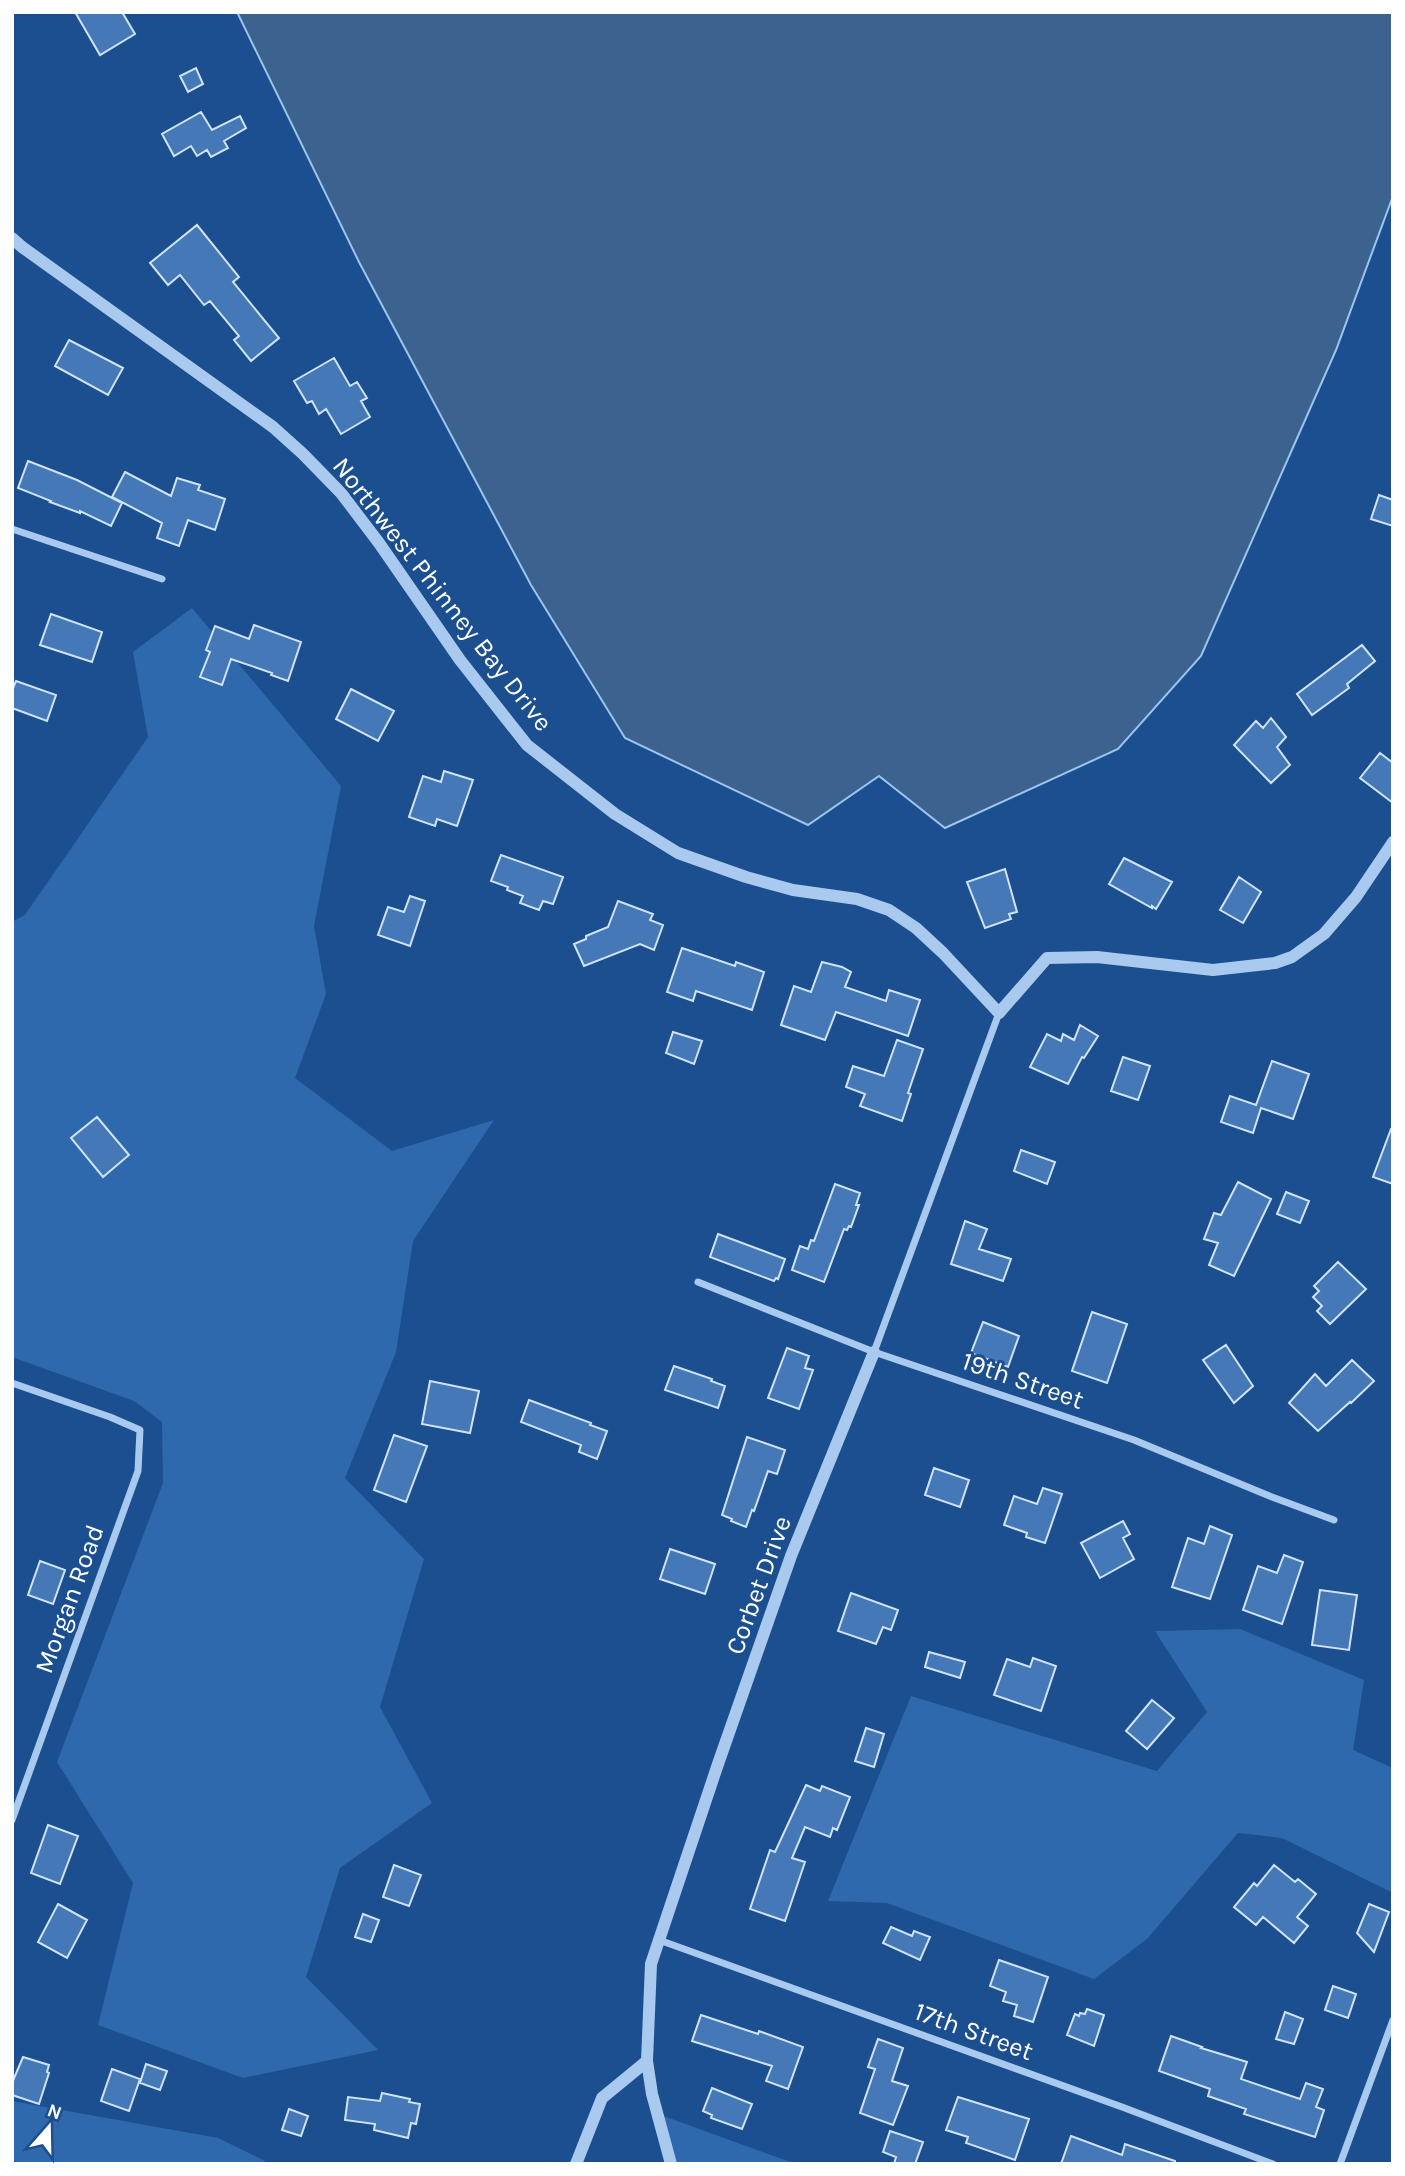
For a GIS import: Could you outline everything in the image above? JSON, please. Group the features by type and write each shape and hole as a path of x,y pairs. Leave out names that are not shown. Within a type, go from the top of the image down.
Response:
{"street":[{"name":"Northwest Phinney Bay Drive","path":"12,238 273,427 303,454 348,503 379,543 460,660 527,745 615,814 678,853 793,890 857,899 889,910 916,928 943,953 999,1013"},
{"path":"12,529 162,579"},
{"path":"999,1013 1047,958 1097,957 1213,970 1275,963 1292,957 1324,934 1356,897 1393,842"},
{"name":"Corbet Drive","path":"671,2164 652,2094 647,2061 651,1964 791,1556 874,1352 999,1013"},
{"name":"19th Street","path":"698,1282 874,1352 1134,1440 1334,1520"},
{"name":"Morgan Road","path":"12,1383 140,1430 138,1471 12,1820"},
{"name":"17th Street","path":"659,1940 1273,2164"},
{"path":"1340,2164 1393,2020"},
{"path":"576,2164 602,2098 647,2061"}],"shaded area":[{"path":"237,12 1393,12 1393,196 1336,350 1201,656 1118,749 945,828 879,776 808,825 625,738 531,585 359,262"},
{"path":"192,608 341,786 314,926 326,994 295,1078 392,1151 494,1120 413,1241 396,1352 345,1478 424,1559 380,1707 432,1803 340,1868 306,1977 378,2050 243,2078 98,2025 133,1883 57,1762 163,1483 162,1422 134,1401 12,1357 12,922 25,915 148,737 133,652"},
{"path":"1240,1629 1364,1680 1353,1750 1393,1768 1393,1893 1282,1838 1238,1833 1147,1939 1094,1979 887,1903 828,1901 911,1696 1157,1771 1207,1712 1155,1631"},
{"path":"12,2101 218,2138 265,2161 264,2164 12,2164"},
{"path":"658,2114 796,2164 671,2164"}],"building":[{"path":"75,12 122,12 135,34 100,55"},
{"path":"196,68 203,84 188,92 180,76"},
{"path":"201,112 212,130 240,116 246,128 224,141 228,148 211,157 207,150 197,156 191,146 174,156 162,134"},
{"path":"197,225 239,277 233,282 279,338 251,361 234,340 239,336 210,301 204,305 180,275 168,285 150,263"},
{"path":"69,340 123,368 108,395 55,366"},
{"path":"334,358 350,386 357,382 367,398 361,401 370,417 341,434 326,409 319,414 312,401 307,403 294,381"},
{"path":"28,461 77,480 122,503 111,526 80,511 18,488"},
{"path":"125,472 171,496 177,478 200,485 198,490 225,499 215,530 188,520 179,546 157,538 162,523 112,497"},
{"path":"1379,495 1393,500 1393,526 1371,519"},
{"path":"51,614 102,632 92,662 40,645"},
{"path":"254,625 301,642 288,681 231,659 222,685 200,677 210,652 206,650 215,626 249,639"},
{"path":"1362,645 1375,661 1347,684 1349,688 1312,715 1297,694"},
{"path":"16,681 56,695 47,721 12,708 12,691"},
{"path":"351,689 394,711 378,741 336,719"},
{"path":"1271,718 1286,737 1277,747 1290,765 1271,783 1234,745 1256,721 1263,728"},
{"path":"1380,753 1393,763 1393,803 1360,778"},
{"path":"444,771 473,780 457,826 437,819 435,826 409,817 423,776 441,782"},
{"path":"501,855 563,877 553,904 543,901 539,910 520,903 523,896 491,881"},
{"path":"1124,858 1172,882 1156,909 1109,884"},
{"path":"1005,869 1017,912 1009,914 1011,919 985,928 967,882"},
{"path":"1239,877 1261,892 1243,923 1220,910"},
{"path":"410,896 425,901 410,946 378,935 388,907 404,912"},
{"path":"618,901 653,914 650,920 663,925 654,950 640,944 584,966 574,944 608,927"},
{"path":"682,948 735,966 736,962 764,972 752,1010 696,991 693,1001 667,992"},
{"path":"822,962 851,972 845,987 886,1001 889,990 920,1000 908,1036 836,1012 825,1040 781,1025 794,986 811,992"},
{"path":"1080,1025 1098,1036 1084,1058 1082,1057 1068,1084 1030,1067 1047,1034 1061,1041 1063,1034 1074,1040"},
{"path":"673,1032 702,1041 694,1064 666,1053"},
{"path":"897,1040 923,1049 902,1121 860,1106 865,1094 846,1087 853,1066 884,1076"},
{"path":"1123,1057 1150,1066 1138,1100 1111,1091"},
{"path":"1272,1061 1309,1074 1293,1119 1261,1108 1253,1133 1221,1122 1230,1096 1256,1105"},
{"path":"97,1117 129,1155 103,1177 71,1138"},
{"path":"1393,1129 1393,1184 1373,1177"},
{"path":"1021,1150 1055,1162 1047,1184 1014,1171"},
{"path":"1238,1182 1271,1199 1234,1276 1209,1265 1218,1243 1204,1239 1214,1213 1221,1215"},
{"path":"835,1184 860,1193 856,1205 859,1205 851,1227 844,1229 824,1282 792,1270 800,1246 808,1249 811,1240 814,1241"},
{"path":"1286,1192 1309,1201 1300,1223 1277,1214"},
{"path":"965,1221 987,1229 979,1249 1011,1259 1003,1281 951,1264"},
{"path":"718,1234 785,1259 778,1279 774,1281 710,1257"},
{"path":"1338,1262 1366,1289 1330,1324 1317,1311 1322,1306 1313,1297 1319,1291 1314,1286"},
{"path":"1092,1312 1127,1324 1107,1383 1072,1371"},
{"path":"983,1322 1019,1336 1008,1367 971,1353"},
{"path":"1226,1345 1253,1386 1234,1403 1203,1360"},
{"path":"787,1348 809,1356 805,1368 813,1370 799,1409 768,1398"},
{"path":"1352,1360 1374,1381 1318,1431 1289,1403 1315,1374 1326,1386"},
{"path":"674,1366 725,1386 718,1408 665,1390"},
{"path":"430,1381 479,1391 470,1433 422,1424"},
{"path":"529,1400 607,1431 597,1459 579,1452 581,1445 521,1422"},
{"path":"394,1435 427,1446 406,1502 374,1490"},
{"path":"747,1437 785,1450 777,1474 768,1471 746,1527 722,1515"},
{"path":"934,1468 969,1480 960,1507 925,1495"},
{"path":"1043,1488 1062,1494 1045,1543 1026,1537 1027,1533 1004,1525 1014,1496 1037,1504"},
{"path":"1123,1521 1130,1534 1123,1538 1134,1559 1100,1578 1081,1543"},
{"path":"1210,1526 1232,1535 1210,1599 1172,1587 1188,1538 1204,1544"},
{"path":"670,1549 715,1564 705,1594 660,1579"},
{"path":"1284,1555 1303,1562 1282,1624 1243,1610 1258,1566 1277,1573"},
{"path":"40,1561 65,1570 53,1604 28,1595"},
{"path":"1320,1590 1357,1595 1349,1650 1312,1645"},
{"path":"851,1593 898,1610 891,1630 883,1627 876,1644 838,1631"},
{"path":"929,1652 965,1662 960,1678 925,1667"},
{"path":"1033,1658 1056,1666 1041,1711 994,1695 1007,1659 1030,1667"},
{"path":"1152,1700 1174,1718 1147,1749 1126,1731"},
{"path":"866,1728 884,1734 874,1767 855,1761"},
{"path":"806,1785 820,1791 822,1786 850,1797 837,1830 833,1828 830,1837 805,1827 792,1858 805,1862 785,1921 750,1909 770,1850 775,1852"},
{"path":"48,1825 78,1836 60,1884 31,1873"},
{"path":"394,1865 421,1875 409,1906 383,1897"},
{"path":"1274,1865 1295,1882 1298,1879 1316,1894 1297,1917 1308,1926 1294,1943 1263,1917 1256,1925 1234,1907 1254,1883 1257,1886"},
{"path":"58,1904 87,1920 67,1958 38,1942"},
{"path":"1369,1904 1389,1912 1374,1952 1357,1933"},
{"path":"363,1914 379,1920 371,1942 355,1937"},
{"path":"891,1927 912,1936 914,1931 930,1937 920,1960 883,1943"},
{"path":"999,1960 1048,1977 1033,2022 1014,2016 1017,2005 1003,2001 1006,1992 990,1986"},
{"path":"1333,1986 1356,1994 1348,2018 1325,2010"},
{"path":"1087,2009 1104,2015 1094,2046 1067,2035 1075,2014 1085,2014"},
{"path":"1285,2012 1303,2019 1294,2044 1276,2039"},
{"path":"701,2015 803,2047 788,2089 766,2081 772,2066 692,2041"},
{"path":"1171,2036 1247,2062 1241,2079 1300,2099 1306,2083 1323,2089 1316,2107 1324,2110 1315,2137 1244,2114 1246,2109 1208,2096 1210,2089 1159,2071"},
{"path":"878,2039 903,2048 892,2081 908,2086 893,2125 860,2113 875,2069 868,2067"},
{"path":"23,2057 49,2065 39,2104 12,2095 12,2083"},
{"path":"146,2064 167,2071 160,2090 140,2083"},
{"path":"112,2069 140,2079 129,2111 101,2101"},
{"path":"712,2088 752,2104 742,2129 711,2118 712,2115 703,2111"},
{"path":"382,2093 420,2104 416,2124 411,2123 408,2138 374,2130 375,2124 345,2120 348,2097 380,2101"},
{"path":"958,2097 1029,2119 1015,2160 966,2143 968,2137 946,2130"},
{"path":"289,2109 308,2116 301,2136 282,2130"},
{"path":"890,2131 923,2142 915,2164 894,2164 896,2157 883,2152"},
{"path":"1071,2136 1122,2155 1125,2144 1175,2161 1175,2164 1061,2164"}]}
